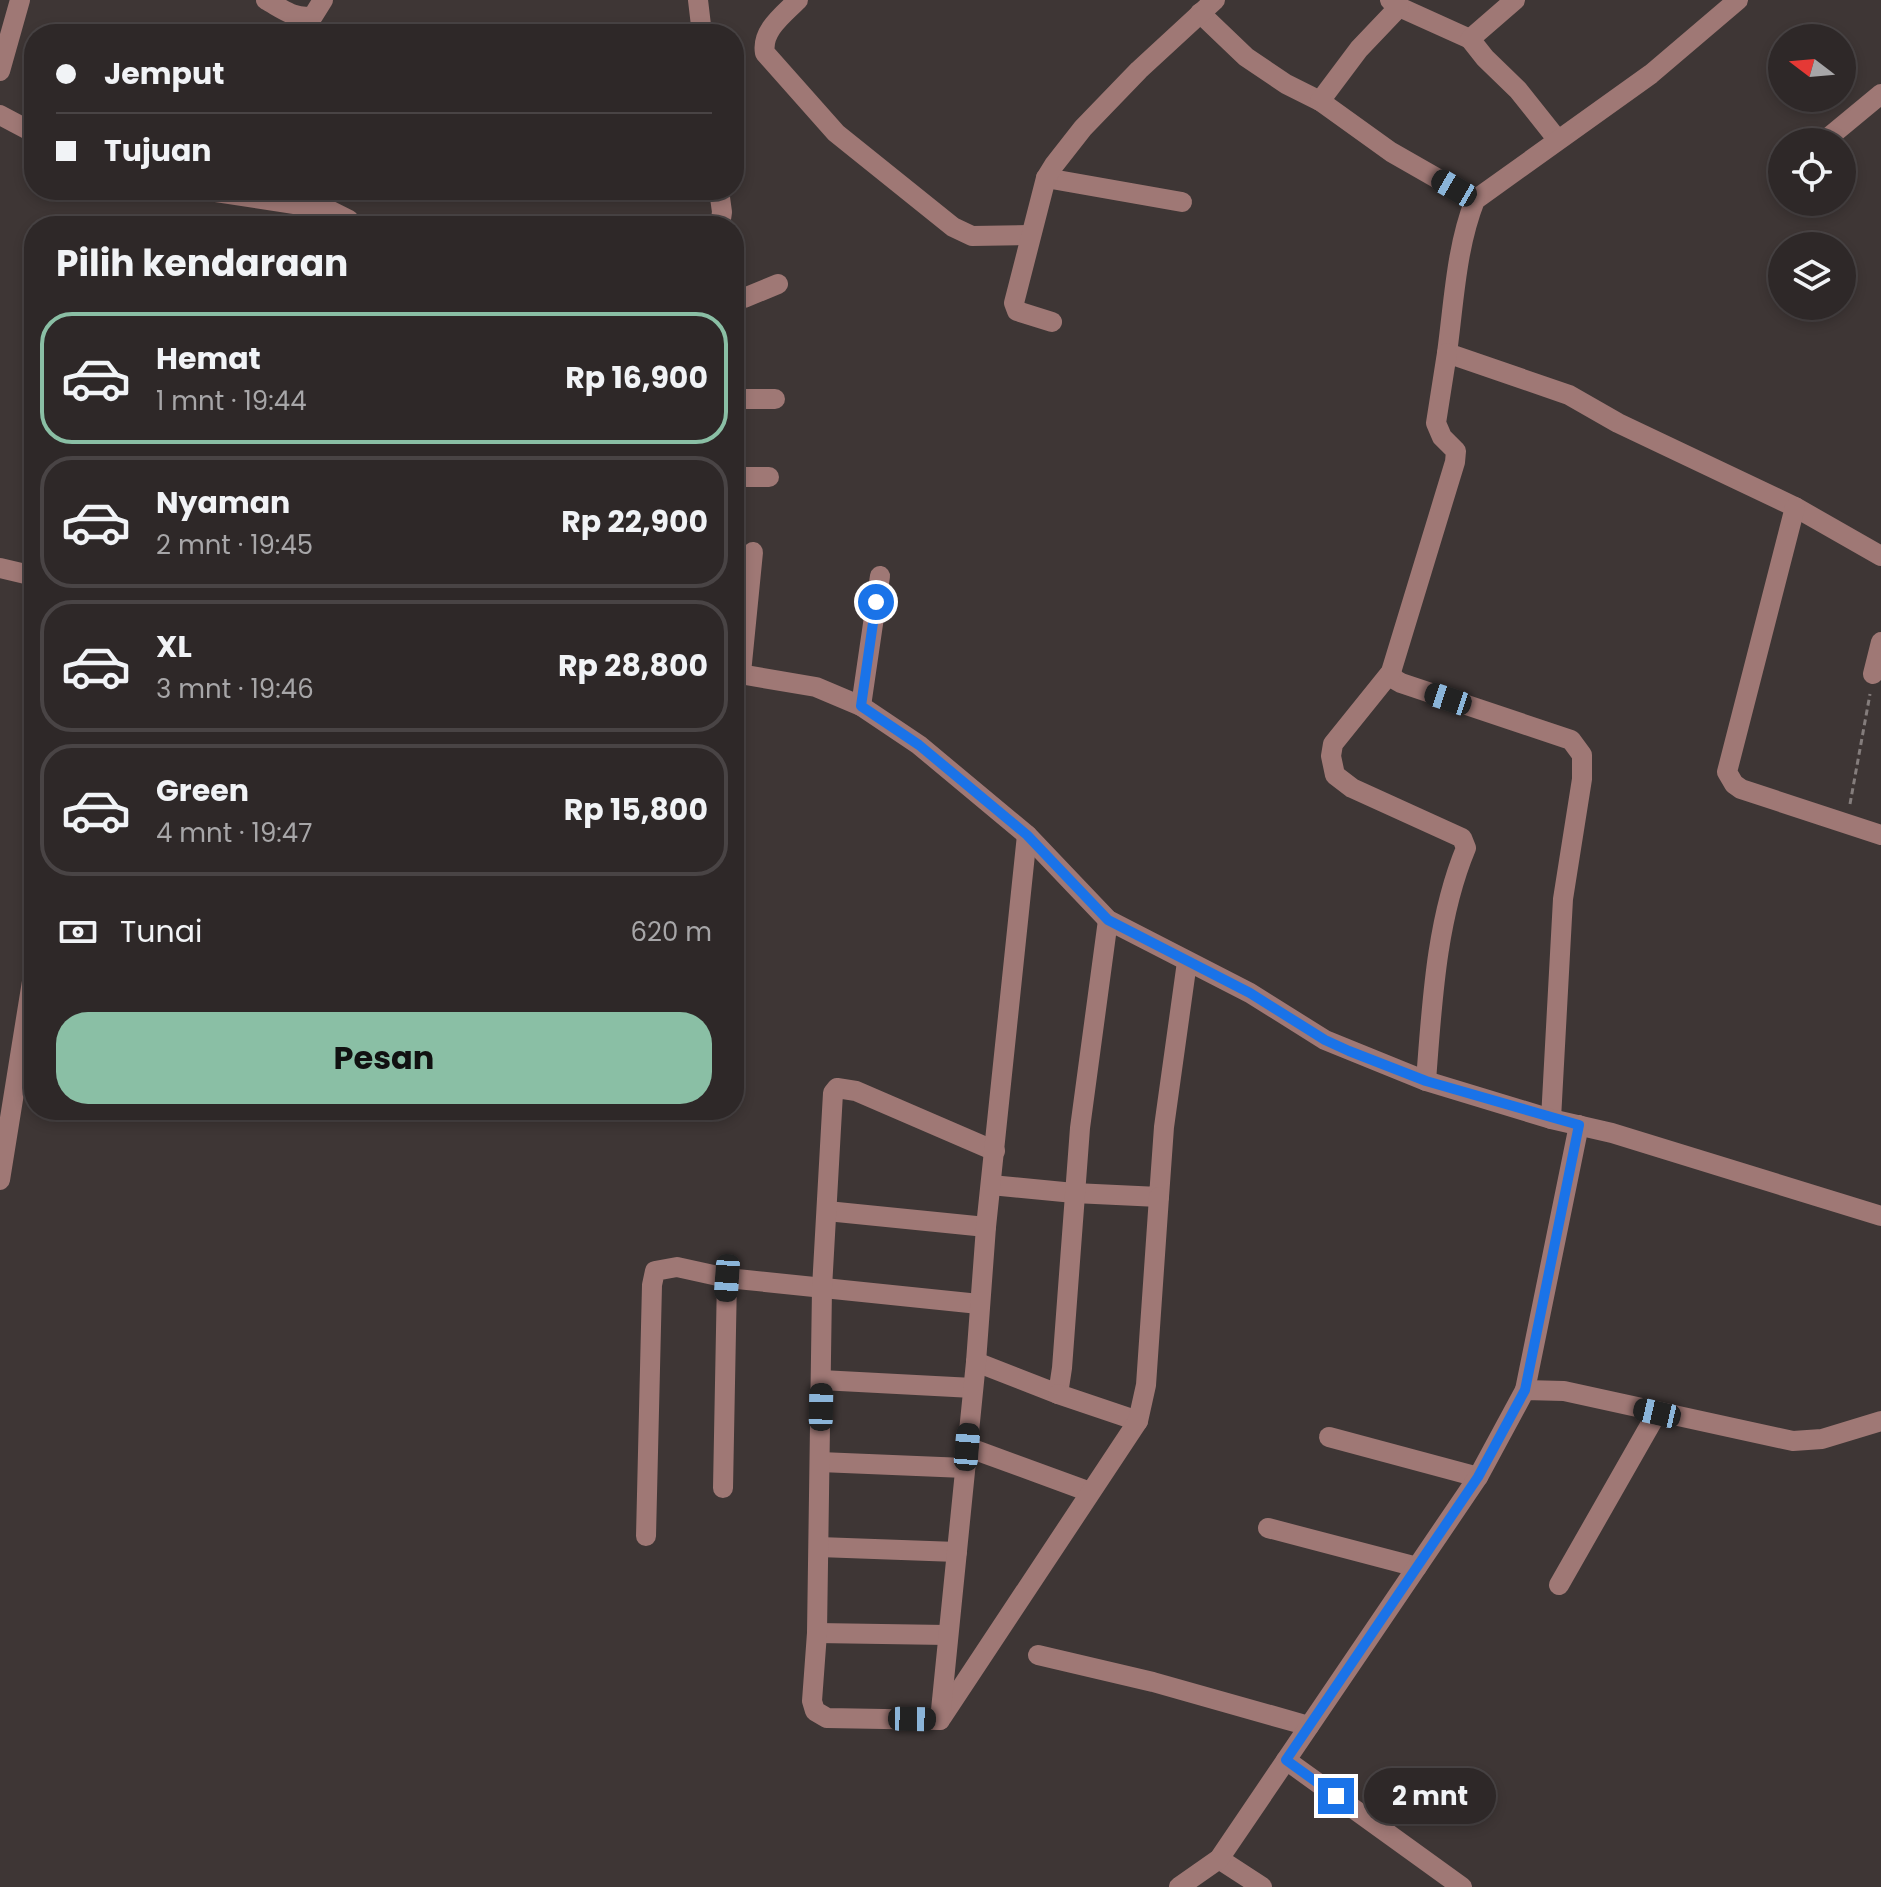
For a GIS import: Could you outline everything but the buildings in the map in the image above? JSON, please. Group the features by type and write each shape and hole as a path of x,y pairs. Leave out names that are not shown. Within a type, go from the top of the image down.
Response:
{"street":[{"path":"0,71 20,0"},
{"path":"266,0 294,16 304,18 313,16 323,0"},
{"path":"698,0 701,24"},
{"path":"798,0 768,32 763,42 765,53 836,133 963,233 1004,238 1030,235"},
{"path":"1470,39 1515,0"},
{"path":"1426,1081 1446,912 1466,848 1462,838 1445,829 1352,788 1335,775 1331,756 1333,744 1391,672 1457,456 1436,423 1465,225 1475,200 1651,74 1738,0"},
{"path":"1320,101 1394,3 1470,39 1518,90 1557,139"},
{"path":"1052,322 1022,313 1014,307 1046,178 1083,128 1139,70 1208,7 1246,57 1286,84 1320,101 1391,152 1475,200"},
{"path":"1840,128 1881,94"},
{"path":"0,115 24,128"},
{"path":"1046,178 1182,202"},
{"path":"268,200 327,209 341,216"},
{"path":"744,298 778,284"},
{"path":"1447,353 1569,395 1618,423 1795,507 1881,556"},
{"path":"744,399 775,399"},
{"path":"744,477 769,477"},
{"path":"1795,507 1727,772 1741,789 1881,835"},
{"path":"744,620 753,552"},
{"path":"0,568 24,574"},
{"path":"861,706 880,576"},
{"path":"1873,674 1881,642"},
{"path":"1391,672 1394,679 1401,683 1571,740 1582,755 1582,779 1563,899 1551,1119"},
{"path":"744,674 816,687 861,706 919,745 1027,835 1108,920 1250,993 1325,1040 1426,1081 1881,1216"},
{"path":"940,1720 976,1362 986,1227 1027,835"},
{"path":"1058,1394 1080,1128 1108,920"},
{"path":"940,1720 1138,1421 1146,1385 1164,1127 1187,962"},
{"path":"0,1180 3,1140 24,1024"},
{"path":"940,1720 822,1716 812,1701 817,1633 822,1288 833,1093 837,1088 856,1091 995,1151"},
{"path":"1179,1887 1219,1859 1478,1477 1525,1390 1579,1125"},
{"path":"991,1185 1159,1197"},
{"path":"827,1211 986,1227"},
{"path":"646,1536 652,1285 655,1271 677,1267 727,1278 979,1304"},
{"path":"723,1488 727,1278"},
{"path":"976,1362 1138,1421"},
{"path":"821,1380 973,1388"},
{"path":"1525,1390 1564,1391 1793,1441 1822,1439 1881,1421"},
{"path":"1559,1585 1657,1413"},
{"path":"1329,1437 1478,1477"},
{"path":"820,1462 966,1457 1090,1492"},
{"path":"1268,1528 1417,1567"},
{"path":"819,1547 957,1552"},
{"path":"817,1633 947,1635"},
{"path":"1038,1655 1153,1682 1309,1726"},
{"path":"1286,1760 1462,1887"},
{"path":"1219,1859 1262,1887"}],"path":[{"path":"1846,824 1873,674"}],"route":[{"path":"876,602 861,706 919,745 1027,835 1108,920 1250,993 1299,1025 1349,1051 1426,1081 1579,1125 1525,1390 1478,1477 1286,1760 1336,1796"}]}
